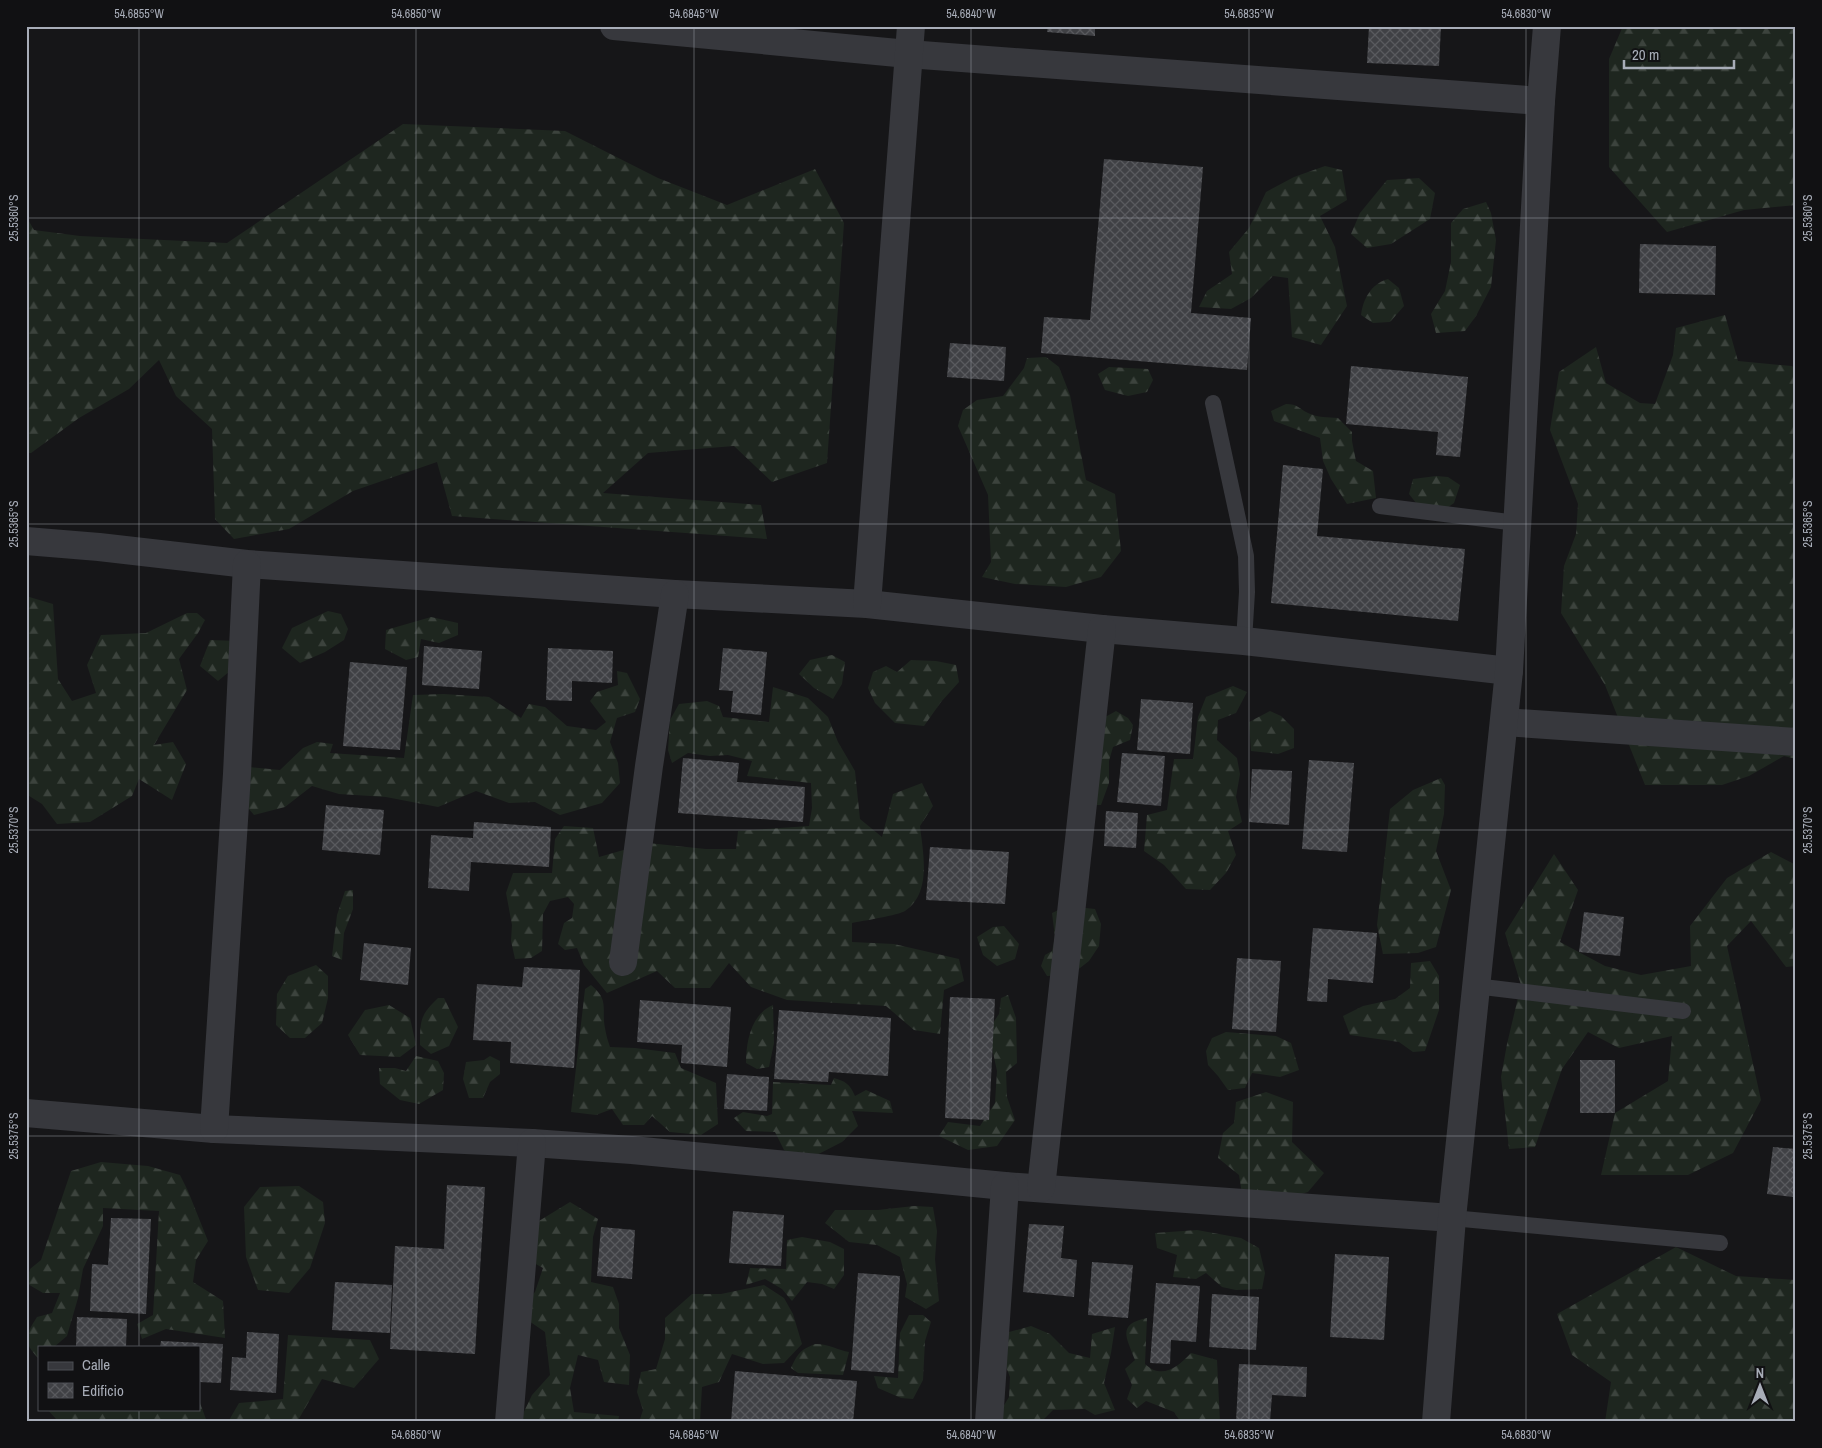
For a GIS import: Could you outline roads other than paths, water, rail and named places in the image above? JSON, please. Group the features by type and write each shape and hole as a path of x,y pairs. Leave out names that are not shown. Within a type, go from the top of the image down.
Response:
{"street":[{"path":"614,26 908,54 1541,101"},
{"path":"866,604 911,26"},
{"path":"1436,1422 1452,1218 1509,671 1541,101 1547,26"},
{"path":"26,541 99,547 247,564 675,594 866,604 1102,629 1244,641 1509,671"},
{"path":"214,1129 237,774 247,564"},
{"path":"623,962 649,766 675,594"},
{"path":"1041,1188 1102,629"},
{"path":"1504,722 1796,742"},
{"path":"26,1113 214,1129 532,1143 642,1151 1005,1186 1452,1218"},
{"path":"509,1422 532,1143"},
{"path":"989,1422 1005,1186"}],"lane":[{"path":"1213,403 1246,556 1247,592 1244,641"},
{"path":"1380,506 1517,523"},
{"path":"1475,986 1684,1011"},
{"path":"1452,1218 1720,1243"}]}
